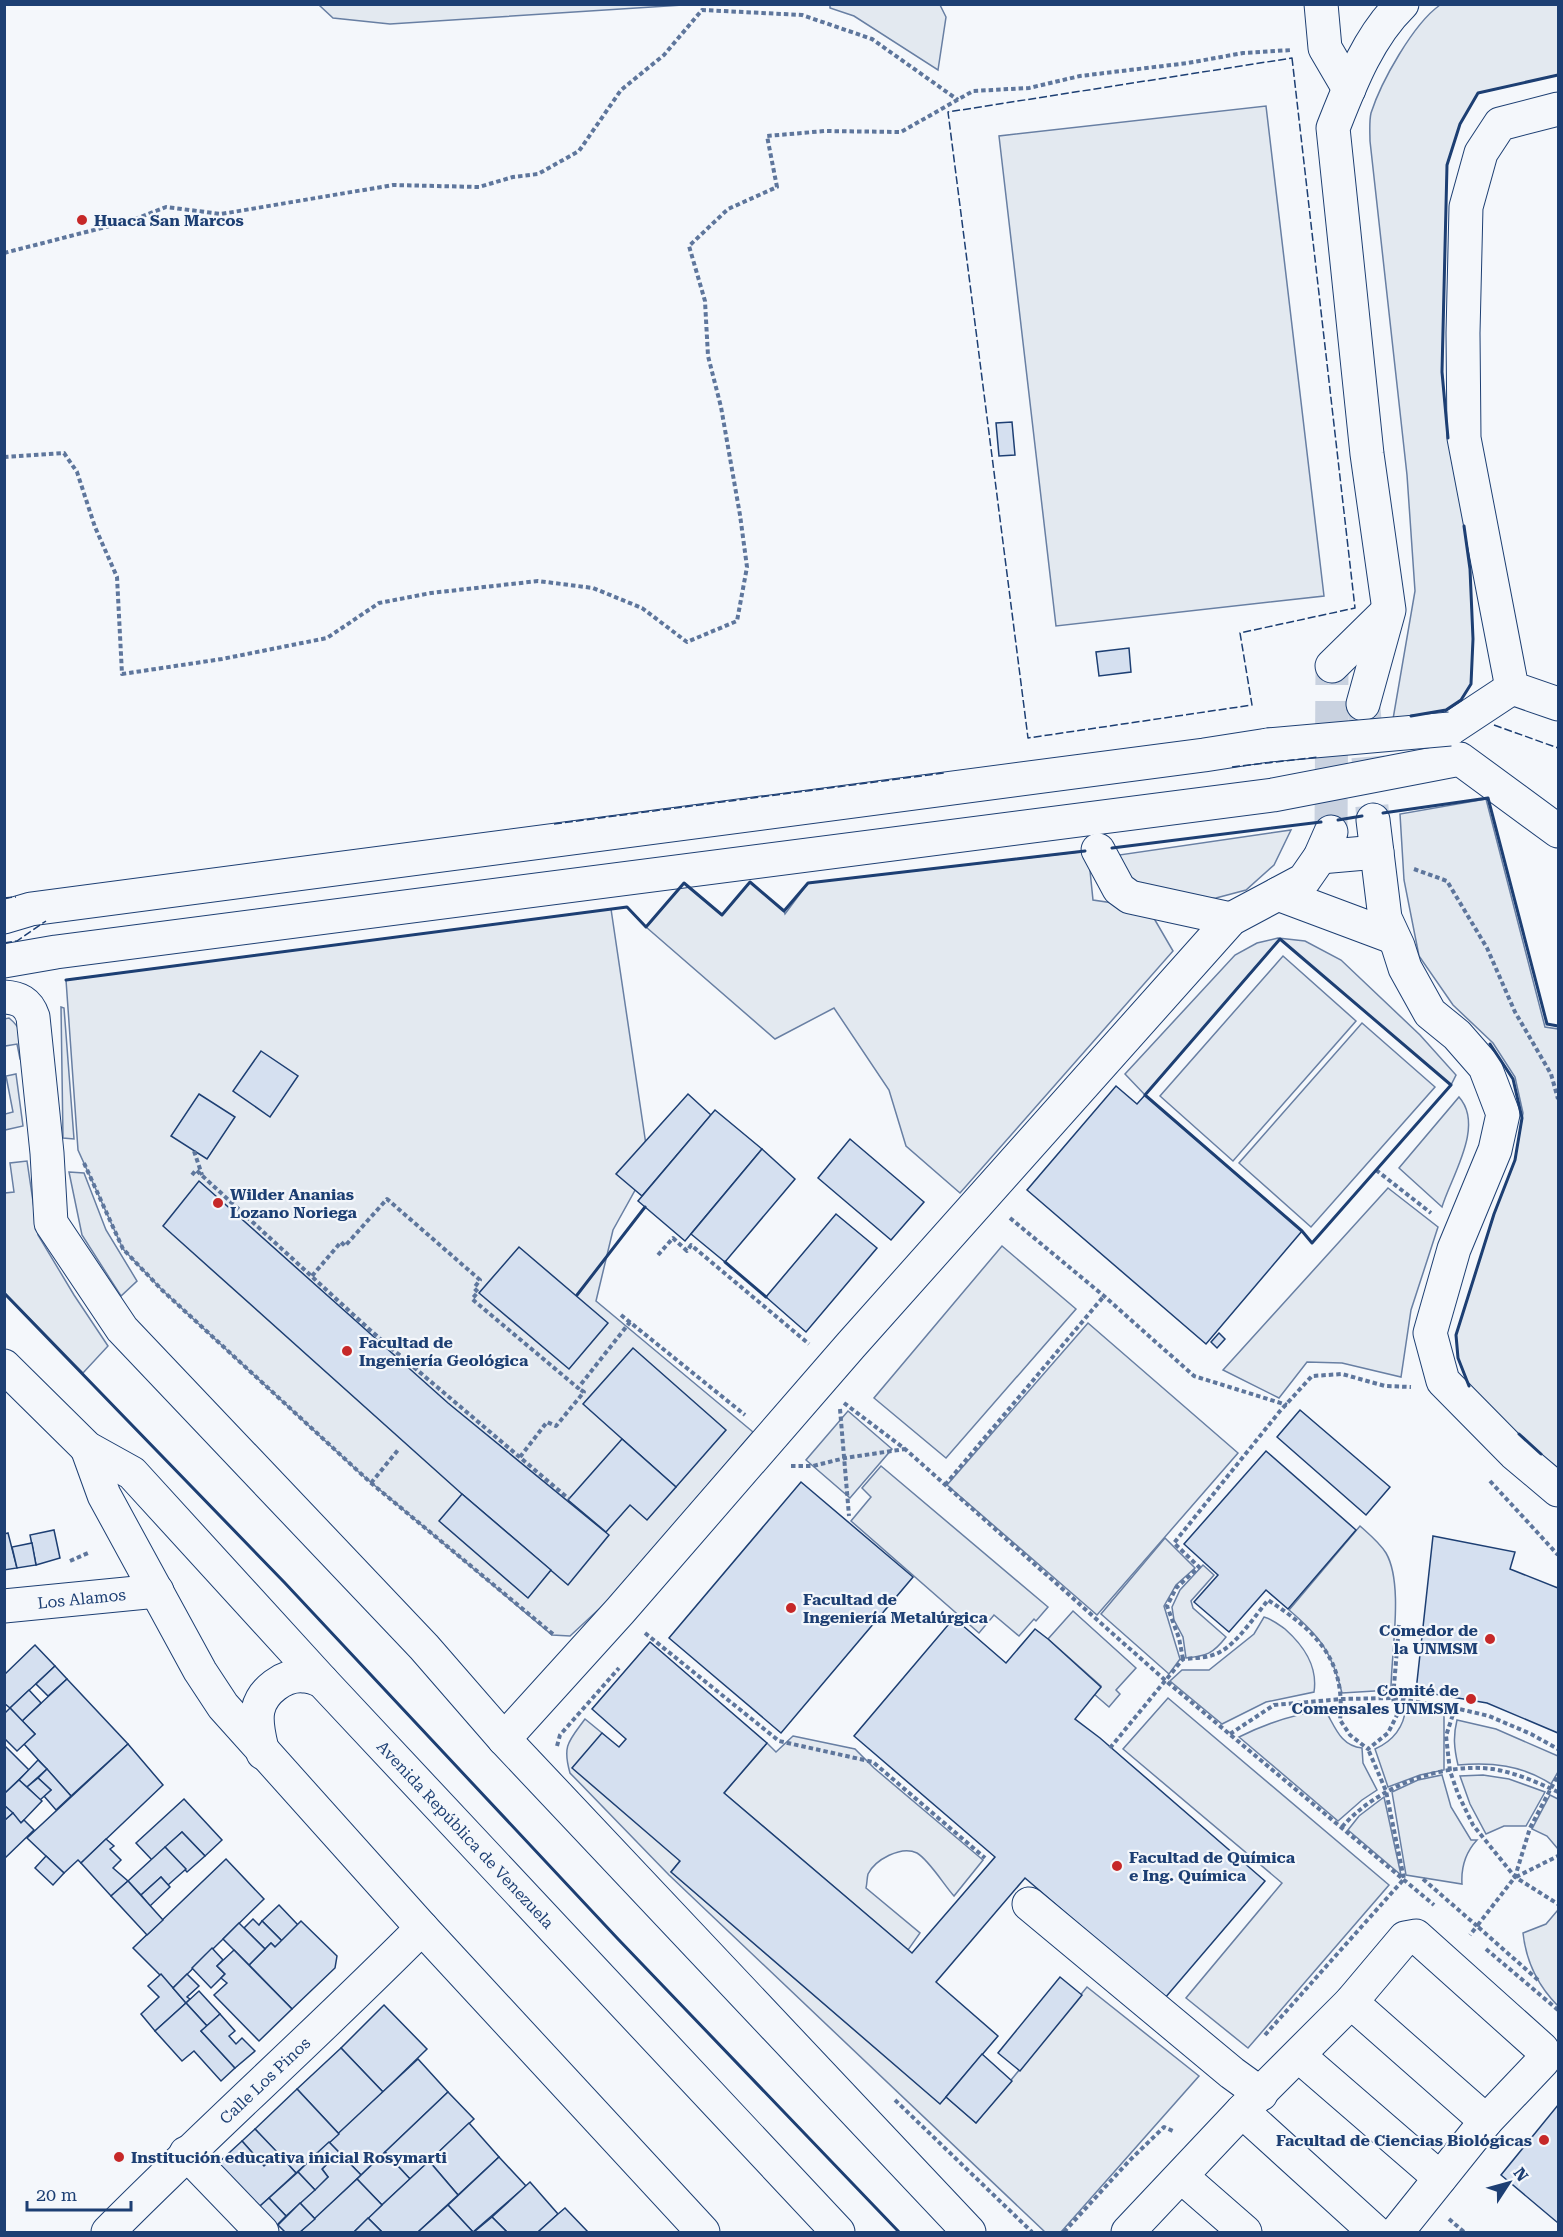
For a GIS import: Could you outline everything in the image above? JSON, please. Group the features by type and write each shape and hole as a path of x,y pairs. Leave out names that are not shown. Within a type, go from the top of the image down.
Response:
{"main road":[{"path":"1321,4 1325,48 1349,89"},
{"path":"1363,704 1389,610 1367,454 1333,128 1372,41 1402,4"},
{"path":"1512,688 1464,438 1463,333 1466,207 1480,153 1500,124 1558,109"},
{"path":"1332,666 1389,610"},
{"path":"1512,688 1558,704"},
{"path":"4,917 31,909 1168,760 1268,744 1450,729 1512,688"},
{"path":"4,961 80,949 1273,795 1460,759 1558,831"},
{"path":"1373,820 1391,859 1385,918 1405,968 1430,1014 1457,1035 1485,1067 1503,1114 1495,1150 1454,1249 1430,1333 1443,1382 1514,1453 1558,1490"},
{"path":"504,1739 620,1611 851,1345 1231,919 1304,880 1325,845 1391,859"},
{"path":"1098,850 1119,889 1130,897 1231,919"},
{"path":"1278,894 1393,937"},
{"path":"4,998 24,1001 33,1017 47,1153 51,1223 122,1329 416,1639 504,1739 969,2232"},
{"name":"Avenida República de Venezuela","path":"4,1365 87,1448 132,1473 322,1681 838,2232"},
{"name":"Avenida República de Venezuela","path":"87,1448 104,1495 212,1691 263,1753 422,1929 703,2232"},
{"name":"Los Alamos","path":"4,1606 158,1591"},
{"path":"263,1753 258,1731 258,1710 267,1692 283,1679 303,1676 322,1681"},
{"path":"1029,1904 1232,2073 1252,2103 1375,2232"},
{"name":"Calle Los Pinos","path":"108,2232 186,2153 422,1929"},
{"path":"1128,2232 1351,2002 1405,1938 1416,1936 1545,2054 1543,2061 1486,2121 1397,2232"},
{"path":"1351,2002 1486,2121"},
{"path":"1299,2056 1440,2178"},
{"path":"186,2153 262,2232"},
{"path":"1182,2177 1245,2232"}],"path":[{"path":"4,253 133,220 166,207 221,214 393,185 479,187 513,177 538,174 579,151 621,90 664,56 702,10 802,15 872,39 958,100"},
{"path":"4,457 64,453 77,472 94,526 117,577 122,674 327,638 380,603 432,593 538,581 593,588 642,608 687,642 737,621 747,567 730,454 708,356 705,300 689,246 728,209 777,187 767,136 825,131 901,132 973,91 1029,88 1080,76 1188,63 1243,53 1325,48"},
{"path":"1391,859 1447,881 1487,948 1515,1012 1551,1074 1558,1099"},
{"path":"194,1151 202,1176"},
{"path":"82,1160 123,1249 162,1290 371,1483 552,1635 561,1636"},
{"path":"192,1175 196,1170 370,1330 569,1499"},
{"path":"1376,1170 1437,1218"},
{"path":"312,1276 341,1242 345,1245 387,1199 480,1280 474,1288 478,1292 472,1299 584,1392 556,1426 547,1422 520,1457"},
{"path":"1009,1217 1104,1296 1194,1376 1287,1405"},
{"path":"658,1254 673,1238 687,1251 692,1245 814,1348"},
{"path":"945,1485 1104,1296"},
{"path":"621,1315 753,1422"},
{"path":"578,1388 630,1322"},
{"path":"1110,1748 1183,1659 1179,1638 1167,1606 1176,1588 1199,1567 1174,1543 1312,1376 1342,1374 1385,1386 1416,1388 1443,1382"},
{"path":"849,1516 839,1400 905,1449 1166,1681 1435,1905"},
{"path":"789,1466 813,1466 845,1458 905,1449"},
{"path":"371,1483 398,1450"},
{"path":"1488,1479 1558,1555"},
{"path":"70,1561 88,1553"},
{"path":"1183,1659 1202,1658 1221,1652 1268,1600 1302,1623 1318,1638 1329,1656 1342,1699 1340,1720 1350,1735 1368,1749 1386,1791 1404,1879"},
{"path":"620,1611 779,1741 873,1762 985,1858"},
{"path":"1368,1749 1388,1733 1397,1715 1393,1698 1399,1625"},
{"path":"640,1643 655,1626"},
{"path":"558,1753 560,1735 626,1660"},
{"path":"1230,1734 1274,1705 1342,1699 1393,1698 1489,1716 1531,1734 1558,1749"},
{"path":"1455,1708 1446,1736 1450,1771 1473,1825 1515,1877 1558,1904"},
{"path":"1342,1827 1363,1806 1386,1791 1419,1778 1450,1771 1469,1768 1491,1769 1528,1779 1558,1792"},
{"path":"1470,1935 1515,1877 1530,1828 1558,1775"},
{"path":"1515,1877 1558,1856"},
{"path":"1232,2073 1404,1879"},
{"path":"1423,1879 1538,1980"},
{"path":"1461,1928 1558,2010"},
{"path":"887,2091 1032,2232"},
{"path":"1064,2232 1129,2161 1164,2127 1181,2134"},
{"path":"1444,2215 1464,2232"}],"shaded area":[{"path":"319,5 683,5 390,24 333,18"},
{"path":"830,5 940,5 946,17 938,70 854,16 830,8"},
{"path":"1440,5 1558,5 1558,75 1478,93 1460,124 1447,165 1442,371 1448,440 1463,512 1470,569 1473,639 1471,684 1461,700 1446,710 1393,719 1415,591 1407,475 1370,141 1370,120 1376,100 1399,54 1419,26"},
{"path":"1266,106 1324,596 1056,626 999,136"},
{"path":"1486,799 1545,1027 1558,1029 1558,1469 1508,1425 1469,1386 1458,1358 1456,1335 1494,1214 1515,1160 1523,1113 1515,1077 1493,1043 1453,1005 1419,956 1404,880 1400,814"},
{"path":"1291,830 1274,865 1246,890 1216,898 1179,900 1129,884 1119,855"},
{"path":"1088,851 1093,900 1148,908 1173,951 960,1193 906,1146 889,1090 834,1008 775,1039 646,927 684,883 722,915 750,882 785,914 808,883"},
{"path":"611,909 649,1165 613,1230 596,1301 753,1432 611,1598 570,1636 552,1635 361,1474 162,1290 123,1249 78,1150 66,980"},
{"path":"1278,938 1305,941 1341,960 1420,1035 1456,1075 1451,1085 1280,939 1145,1095 1125,1074 1235,955 1257,943"},
{"path":"1283,956 1356,1021 1233,1161 1160,1096"},
{"path":"61,1007 64,1008 74,1139 63,1138"},
{"path":"9,1018 20,1031 27,1058 20,1059 17,1044 5,1046 4,1019"},
{"path":"1362,1023 1435,1087 1311,1227 1239,1163"},
{"path":"16,1074 23,1126 5,1130 5,1114 13,1112 6,1076"},
{"path":"1459,1097 1466,1109 1469,1122 1467,1137 1464,1152 1442,1207 1399,1168"},
{"path":"27,1161 38,1235 108,1346 83,1373 5,1293 5,1193 14,1192 10,1163"},
{"path":"69,1172 84,1173 106,1230 137,1281 121,1296 82,1235"},
{"path":"1388,1188 1438,1227 1411,1310 1401,1377 1342,1363 1307,1362 1279,1398 1223,1370"},
{"path":"1002,1246 1076,1309 946,1458 874,1398"},
{"path":"1088,1323 1238,1453 1097,1615 947,1485"},
{"path":"848,1411 892,1449 850,1498 806,1460"},
{"path":"881,1466 1048,1607 1036,1621 1034,1619 1019,1636 994,1615 979,1633 851,1521 871,1497 862,1488"},
{"path":"1360,1526 1383,1549 1391,1566 1395,1619 1391,1690 1342,1693 1334,1667 1324,1647 1289,1610"},
{"path":"1165,1538 1195,1568 1176,1585 1164,1606 1180,1659 1169,1674 1101,1614"},
{"path":"1203,1565 1214,1575 1191,1601 1193,1608 1226,1637 1209,1653 1186,1658 1183,1637 1174,1620 1172,1607 1180,1590"},
{"path":"1073,1611 1136,1668 1116,1690 1120,1694 1109,1707 1094,1694 1101,1686 1048,1639"},
{"path":"1264,1617 1285,1629 1304,1650 1312,1665 1314,1692 1266,1702 1222,1724 1170,1681 1182,1670 1209,1670 1254,1634"},
{"path":"1168,1698 1389,1885 1248,2048 1186,1998 1282,1883 1123,1749"},
{"path":"1406,1707 1444,1714 1444,1770 1420,1775 1388,1787 1375,1749 1387,1742 1400,1727"},
{"path":"1325,1710 1343,1739 1362,1748 1363,1763 1377,1790 1338,1821 1239,1737 1281,1720"},
{"path":"585,1719 602,1733 680,1861 671,1872 940,2103 946,2097 976,2123 1087,1987 1199,2076 1061,2232 1045,2232 669,1875 570,1773 567,1756 568,1744"},
{"path":"1457,1720 1496,1729 1558,1756 1558,1772 1551,1784 1529,1773 1506,1766 1458,1765 1454,1742"},
{"path":"793,1736 855,1749 874,1768 983,1860 954,1896 922,1856 911,1851 889,1855 871,1869 866,1888 920,1933 908,1950 724,1793 767,1743 776,1752"},
{"path":"1442,1775 1451,1807 1471,1840 1477,1840 1469,1850 1465,1861 1462,1884 1406,1875 1392,1792 1418,1780"},
{"path":"1483,1775 1509,1779 1545,1792 1526,1826 1504,1826 1486,1834 1470,1804 1460,1776"},
{"path":"1550,1795 1558,1799 1558,1849 1547,1836 1532,1829"},
{"path":"1384,1797 1401,1875 1348,1830 1359,1816"},
{"path":"1557,1911 1558,2006 1534,1972 1523,1933 1546,1924"}],"building":[{"path":"1012,422 1015,455 999,456 996,423"},
{"path":"1129,648 1131,672 1099,676 1096,652"},
{"path":"261,1051 298,1076 270,1117 233,1091"},
{"path":"1116,1086 1137,1104 1145,1095 1302,1231 1206,1344 1027,1190"},
{"path":"199,1094 235,1117 207,1159 171,1136"},
{"path":"688,1094 711,1115 642,1196 616,1174"},
{"path":"715,1110 762,1149 685,1241 638,1201"},
{"path":"850,1139 924,1202 891,1240 818,1178"},
{"path":"762,1149 795,1179 725,1262 691,1234"},
{"name":"Facultad de Ingeniería Geológica","path":"199,1181 448,1403 609,1535 568,1585 462,1494 163,1226"},
{"path":"836,1214 877,1248 806,1332 766,1297"},
{"path":"519,1247 608,1323 569,1369 479,1293"},
{"path":"1219,1333 1225,1339 1217,1348 1211,1342"},
{"path":"633,1348 726,1430 676,1487 583,1404"},
{"path":"1300,1410 1390,1487 1366,1515 1277,1437"},
{"path":"622,1439 676,1487 647,1520 630,1505 606,1532 568,1500"},
{"path":"1266,1451 1356,1530 1288,1609 1266,1590 1229,1632 1194,1602 1218,1575 1184,1544"},
{"name":"Facultad de Ingeniería Metalúrgica","path":"801,1482 913,1577 781,1733 669,1638"},
{"path":"462,1494 551,1570 528,1598 439,1521"},
{"path":"54,1530 60,1558 36,1565 30,1535"},
{"path":"8,1533 17,1568 4,1570 4,1534"},
{"name":"Comedor de la UNMSM","path":"1433,1536 1515,1552 1510,1569 1558,1588 1558,1733 1487,1703 1416,1691"},
{"path":"32,1543 36,1565 17,1568 12,1547"},
{"name":"Facultad de Química e Ing. Química","path":"954,1618 1006,1663 1035,1629 1048,1639 1101,1687 1075,1719 1265,1881 1165,1998 1025,1878 936,1982 998,2036 940,2104 671,1872 680,1861 572,1768 602,1733 619,1747 626,1739 592,1709 650,1642 767,1743 724,1793 912,1953 995,1857 854,1736"},
{"path":"35,1645 55,1666 10,1708 4,1703 4,1675"},
{"path":"55,1666 67,1679 48,1696 36,1684"},
{"path":"67,1679 128,1744 71,1796 24,1744 35,1734 22,1721"},
{"path":"29,1690 41,1703 22,1721 10,1708"},
{"path":"10,1708 35,1734 17,1751 4,1738 4,1714"},
{"path":"128,1744 163,1785 81,1863 78,1860 64,1873 27,1838"},
{"path":"4,1745 29,1770 4,1794"},
{"path":"38,1760 47,1769 27,1787 19,1780"},
{"path":"47,1769 71,1796 56,1810 44,1796 51,1790 38,1778"},
{"path":"38,1778 51,1790 40,1800 27,1787"},
{"path":"19,1780 42,1801 21,1823 4,1805 4,1794"},
{"path":"184,1799 222,1840 205,1856 182,1832 152,1860 136,1843"},
{"path":"4,1805 13,1813 4,1821"},
{"path":"13,1813 21,1823 24,1820 34,1830 4,1859 4,1821"},
{"path":"182,1832 205,1856 187,1872 165,1847"},
{"path":"106,1839 114,1846 110,1849 121,1860 113,1868 128,1881 111,1896 81,1863"},
{"path":"165,1847 186,1869 168,1885 161,1877 141,1895 128,1881"},
{"path":"46,1856 64,1873 53,1885 35,1868"},
{"path":"226,1859 264,1899 173,1988 133,1948"},
{"path":"161,1877 170,1887 150,1906 141,1895"},
{"path":"128,1881 163,1920 147,1935 111,1896"},
{"path":"279,1905 298,1925 282,1941 262,1921"},
{"path":"253,1919 259,1925 262,1921 282,1941 275,1947 271,1943 265,1949 244,1928"},
{"path":"301,1921 337,1956 335,1968 292,2009 249,1965 271,1943 275,1947"},
{"path":"239,1923 265,1949 249,1965 223,1939"},
{"path":"212,1948 223,1960 217,1966 225,1974 211,1988 192,1968"},
{"path":"234,1950 292,2009 259,2041 214,1995 227,1983 221,1978 225,1974 217,1966"},
{"path":"161,1974 186,2003 155,2031 141,2014 159,1997 148,1986"},
{"path":"187,1974 199,1986 187,1997 190,1999 186,2003 173,1988"},
{"path":"1060,1977 1082,1995 1020,2071 998,2053"},
{"path":"199,1991 220,2014 207,2026 186,2003"},
{"path":"186,2003 207,2026 201,2031 235,2068 221,2081 194,2051 182,2061 155,2031"},
{"path":"384,2005 427,2049 383,2092 341,2048"},
{"path":"220,2014 235,2031 229,2036 236,2044 242,2038 255,2051 235,2068 201,2031"},
{"path":"341,2048 383,2092 339,2134 297,2089"},
{"path":"982,2054 1012,2081 976,2123 946,2097"},
{"path":"418,2059 448,2092 361,2175 329,2142"},
{"path":"297,2089 339,2134 296,2173 255,2129"},
{"path":"448,2092 474,2119 410,2179 385,2152"},
{"name":"Facultad de Ciencias Biológicas","path":"1558,2105 1558,2223 1501,2175"},
{"path":"469,2123 499,2157 458,2195 429,2161"},
{"path":"255,2129 278,2153 264,2166 242,2141"},
{"path":"242,2141 264,2166 278,2153 296,2173 258,2208 217,2164"},
{"path":"329,2142 361,2175 315,2219 300,2203 328,2177 322,2169 327,2164 317,2153"},
{"path":"385,2152 410,2179 382,2205 357,2179"},
{"path":"317,2153 327,2164 322,2169 328,2177 315,2190 298,2172"},
{"path":"499,2157 526,2186 473,2232 448,2205"},
{"path":"429,2161 458,2195 418,2232 382,2232 368,2218"},
{"path":"298,2172 315,2190 286,2216 269,2198"},
{"path":"357,2179 382,2205 354,2232 300,2232"},
{"path":"530,2182 558,2214 538,2232 507,2232 492,2217"},
{"path":"269,2198 286,2216 270,2232 251,2214"},
{"path":"300,2203 315,2219 300,2232 285,2232 278,2225"},
{"path":"448,2205 473,2232 418,2232"},
{"path":"565,2208 588,2232 538,2232 558,2214"},
{"path":"492,2217 506,2231 474,2232"},
{"path":"368,2218 382,2232 354,2232"}],"tunnel":[{"path":"1331,832 1332,666"},
{"path":"1364,708 1373,820"}],"fence":[{"path":"1292,58 1355,608 1240,633 1252,705 1028,738 948,112 1292,58"},
{"path":"1494,725 1558,748"},
{"path":"1232,767 1319,757"},
{"path":"554,824 944,773"},
{"path":"4,898 16,897"},
{"path":"4,943 17,941 46,921"}],"wall":[{"path":"1448,438 1442,372 1447,165 1460,124 1478,93 1558,75"},
{"path":"1411,716 1446,710 1461,700 1471,684 1473,639 1470,569 1464,526"},
{"path":"1383,813 1488,798 1547,1024 1558,1026"},
{"path":"1338,820 1362,816"},
{"path":"1112,848 1321,822"},
{"path":"66,980 627,907 646,927 684,883 722,915 750,882 784,911 808,883 1085,851"},
{"path":"1280,939 1451,1085 1312,1243 1302,1231 1145,1095 1280,939"},
{"path":"1469,1386 1458,1358 1456,1335 1494,1214 1515,1160 1522,1118 1513,1079 1490,1044"},
{"path":"577,1295 645,1207"},
{"path":"725,1262 766,1297"},
{"path":"4,1293 284,1582 618,1939 899,2232"},
{"path":"1519,1434 1541,1454"}],"place":[{"name":"Huaca San Marcos","path":"82,220"},
{"name":"Wilder Ananias Lozano Noriega","path":"218,1203"},
{"name":"Facultad de Ingeniería Geológica","path":"347,1351"},
{"name":"Facultad de Ingeniería Metalúrgica","path":"791,1608"},
{"name":"Comedor de la UNMSM","path":"1490,1639"},
{"name":"Comité de Comensales UNMSM","path":"1471,1699"},
{"name":"Facultad de Química e Ing. Química","path":"1117,1866"},
{"name":"Facultad de Ciencias Biológicas","path":"1544,2140"},
{"name":"Institución educativa inicial Rosymarti","path":"119,2157"}]}
